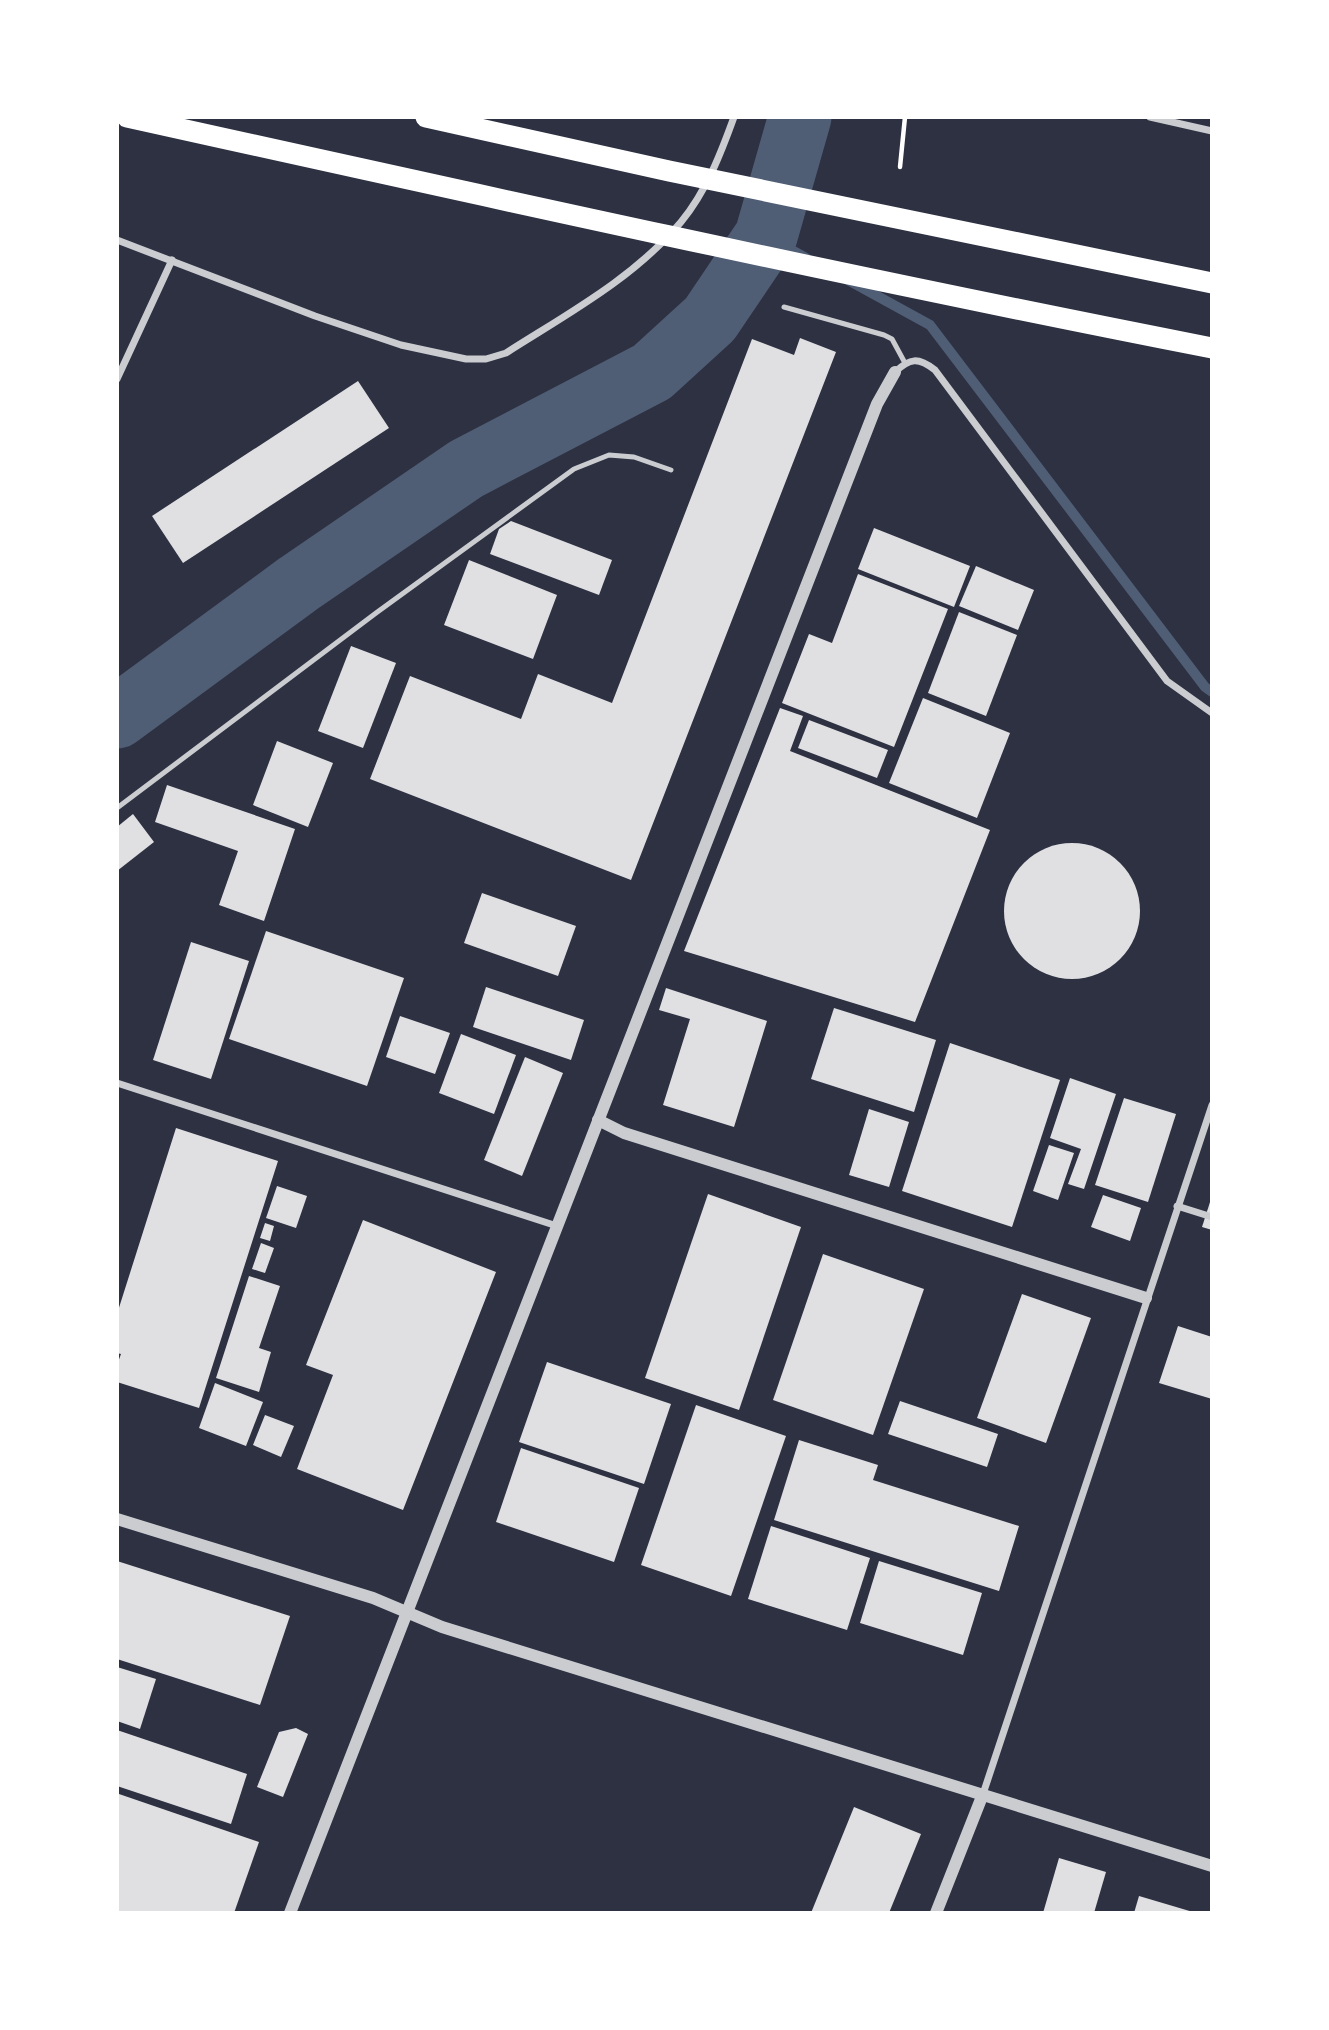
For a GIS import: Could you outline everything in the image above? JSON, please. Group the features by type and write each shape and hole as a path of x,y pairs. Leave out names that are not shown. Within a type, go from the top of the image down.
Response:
{"highway":[{"path":"127,117 615,225 1212,348"},
{"path":"426,117 927,226 1212,283"}],"street":[{"path":"117,240 315,316 401,345 466,359 486,359 506,353 642,263 682,220 700,192 734,117"},
{"path":"1150,117 1212,131"},
{"path":"117,379 172,260"},
{"path":"290,1913 877,404 895,372 905,363 916,360 935,370 1167,681 1212,713"},
{"path":"117,1083 557,1226"},
{"path":"936,1913 983,1794 1212,1105"},
{"path":"598,1120 638,1137 1146,1298"},
{"path":"1177,1206 1212,1217"},
{"path":"117,1519 373,1598 407,1614 455,1631 1212,1866"}],"lane":[{"path":"784,307 892,339 905,363"},
{"path":"117,808 376,613 574,470 609,455 634,457 671,470"}],"path":[{"path":"900,167 905,117"}],"building":[{"path":"800,338 836,352 631,880 370,779 410,676 521,719 538,674 612,703 752,339 794,355"},
{"path":"358,381 389,428 183,563 152,516"},
{"path":"511,521 612,560 599,595 490,554 499,529"},
{"path":"874,528 970,566 954,607 858,569"},
{"path":"469,560 557,595 533,659 444,625"},
{"path":"976,566 1034,590 1018,630 959,606"},
{"path":"858,574 948,609 894,747 782,703 809,634 832,643"},
{"path":"959,612 1017,635 986,716 928,693"},
{"path":"351,646 396,663 363,748 318,731"},
{"path":"923,698 1010,733 977,818 889,783"},
{"path":"780,708 803,716 790,751 990,830 915,1022 684,951"},
{"path":"809,720 888,750 877,778 798,748"},
{"path":"277,741 333,763 308,827 253,805"},
{"path":"167,785 295,829 264,921 219,905 238,851 155,822"},
{"path":"133,814 154,842 117,871 117,827"},
{"path":"1072,843 1098,848 1120,863 1135,885 1140,911 1135,937 1120,959 1098,974 1072,979 1046,974 1024,959 1009,937 1004,911 1009,885 1024,863 1046,848"},
{"path":"482,893 576,926 558,976 464,943"},
{"path":"266,931 404,978 367,1086 229,1039"},
{"path":"191,942 249,961 211,1079 153,1060"},
{"path":"486,987 584,1020 571,1060 473,1027"},
{"path":"666,988 767,1021 734,1127 663,1105 690,1019 659,1010"},
{"path":"834,1008 936,1040 914,1112 811,1079"},
{"path":"400,1016 450,1033 435,1074 386,1057"},
{"path":"461,1034 516,1055 494,1114 439,1093"},
{"path":"950,1043 1060,1080 1012,1227 902,1191"},
{"path":"525,1057 563,1073 522,1176 484,1160"},
{"path":"1070,1078 1116,1094 1084,1189 1068,1184 1081,1149 1050,1138"},
{"path":"1124,1098 1176,1114 1148,1202 1095,1185"},
{"path":"869,1109 909,1122 889,1187 849,1175"},
{"path":"176,1128 278,1161 199,1408 117,1382 117,1365 121,1354 117,1353 117,1314"},
{"path":"1049,1145 1074,1153 1058,1200 1033,1191"},
{"path":"277,1186 307,1196 296,1228 266,1218"},
{"path":"708,1194 801,1227 739,1410 645,1378"},
{"path":"1103,1195 1141,1208 1130,1241 1091,1227"},
{"path":"1212,1199 1212,1230 1202,1227"},
{"path":"363,1220 496,1272 403,1510 297,1469 333,1375 306,1365"},
{"path":"265,1223 274,1226 270,1241 260,1238"},
{"path":"261,1243 274,1248 265,1273 252,1269"},
{"path":"823,1254 924,1289 873,1435 773,1400"},
{"path":"249,1276 280,1286 259,1348 271,1352 259,1392 216,1378"},
{"path":"1022,1294 1091,1318 1046,1443 977,1418"},
{"path":"1178,1326 1212,1337 1212,1399 1159,1383"},
{"path":"547,1362 671,1404 644,1484 519,1442"},
{"path":"215,1383 263,1402 246,1446 199,1428"},
{"path":"900,1401 998,1434 987,1467 888,1434"},
{"path":"696,1405 786,1436 731,1596 641,1565"},
{"path":"265,1415 294,1426 281,1457 253,1445"},
{"path":"799,1440 878,1465 873,1480 1019,1526 999,1591 774,1520"},
{"path":"521,1448 639,1488 614,1562 496,1522"},
{"path":"771,1526 870,1558 847,1630 748,1599"},
{"path":"117,1561 290,1616 260,1705 117,1659"},
{"path":"879,1561 982,1593 963,1655 860,1623"},
{"path":"117,1667 156,1679 140,1729 117,1721"},
{"path":"296,1728 308,1734 283,1797 257,1787 279,1732"},
{"path":"117,1730 247,1774 231,1824 117,1786"},
{"path":"119,1794 259,1842 234,1913 117,1913"},
{"path":"854,1807 921,1834 889,1913 811,1913"},
{"path":"1059,1858 1106,1872 1094,1913 1043,1913"},
{"path":"1139,1896 1193,1912 1193,1913 1134,1913"}],"waterway":[{"path":"117,717 298,584 466,469 652,372 710,319 766,236 800,117"},
{"path":"766,236 806,258"},
{"path":"848,280 930,325 1205,687 1212,692"}]}
